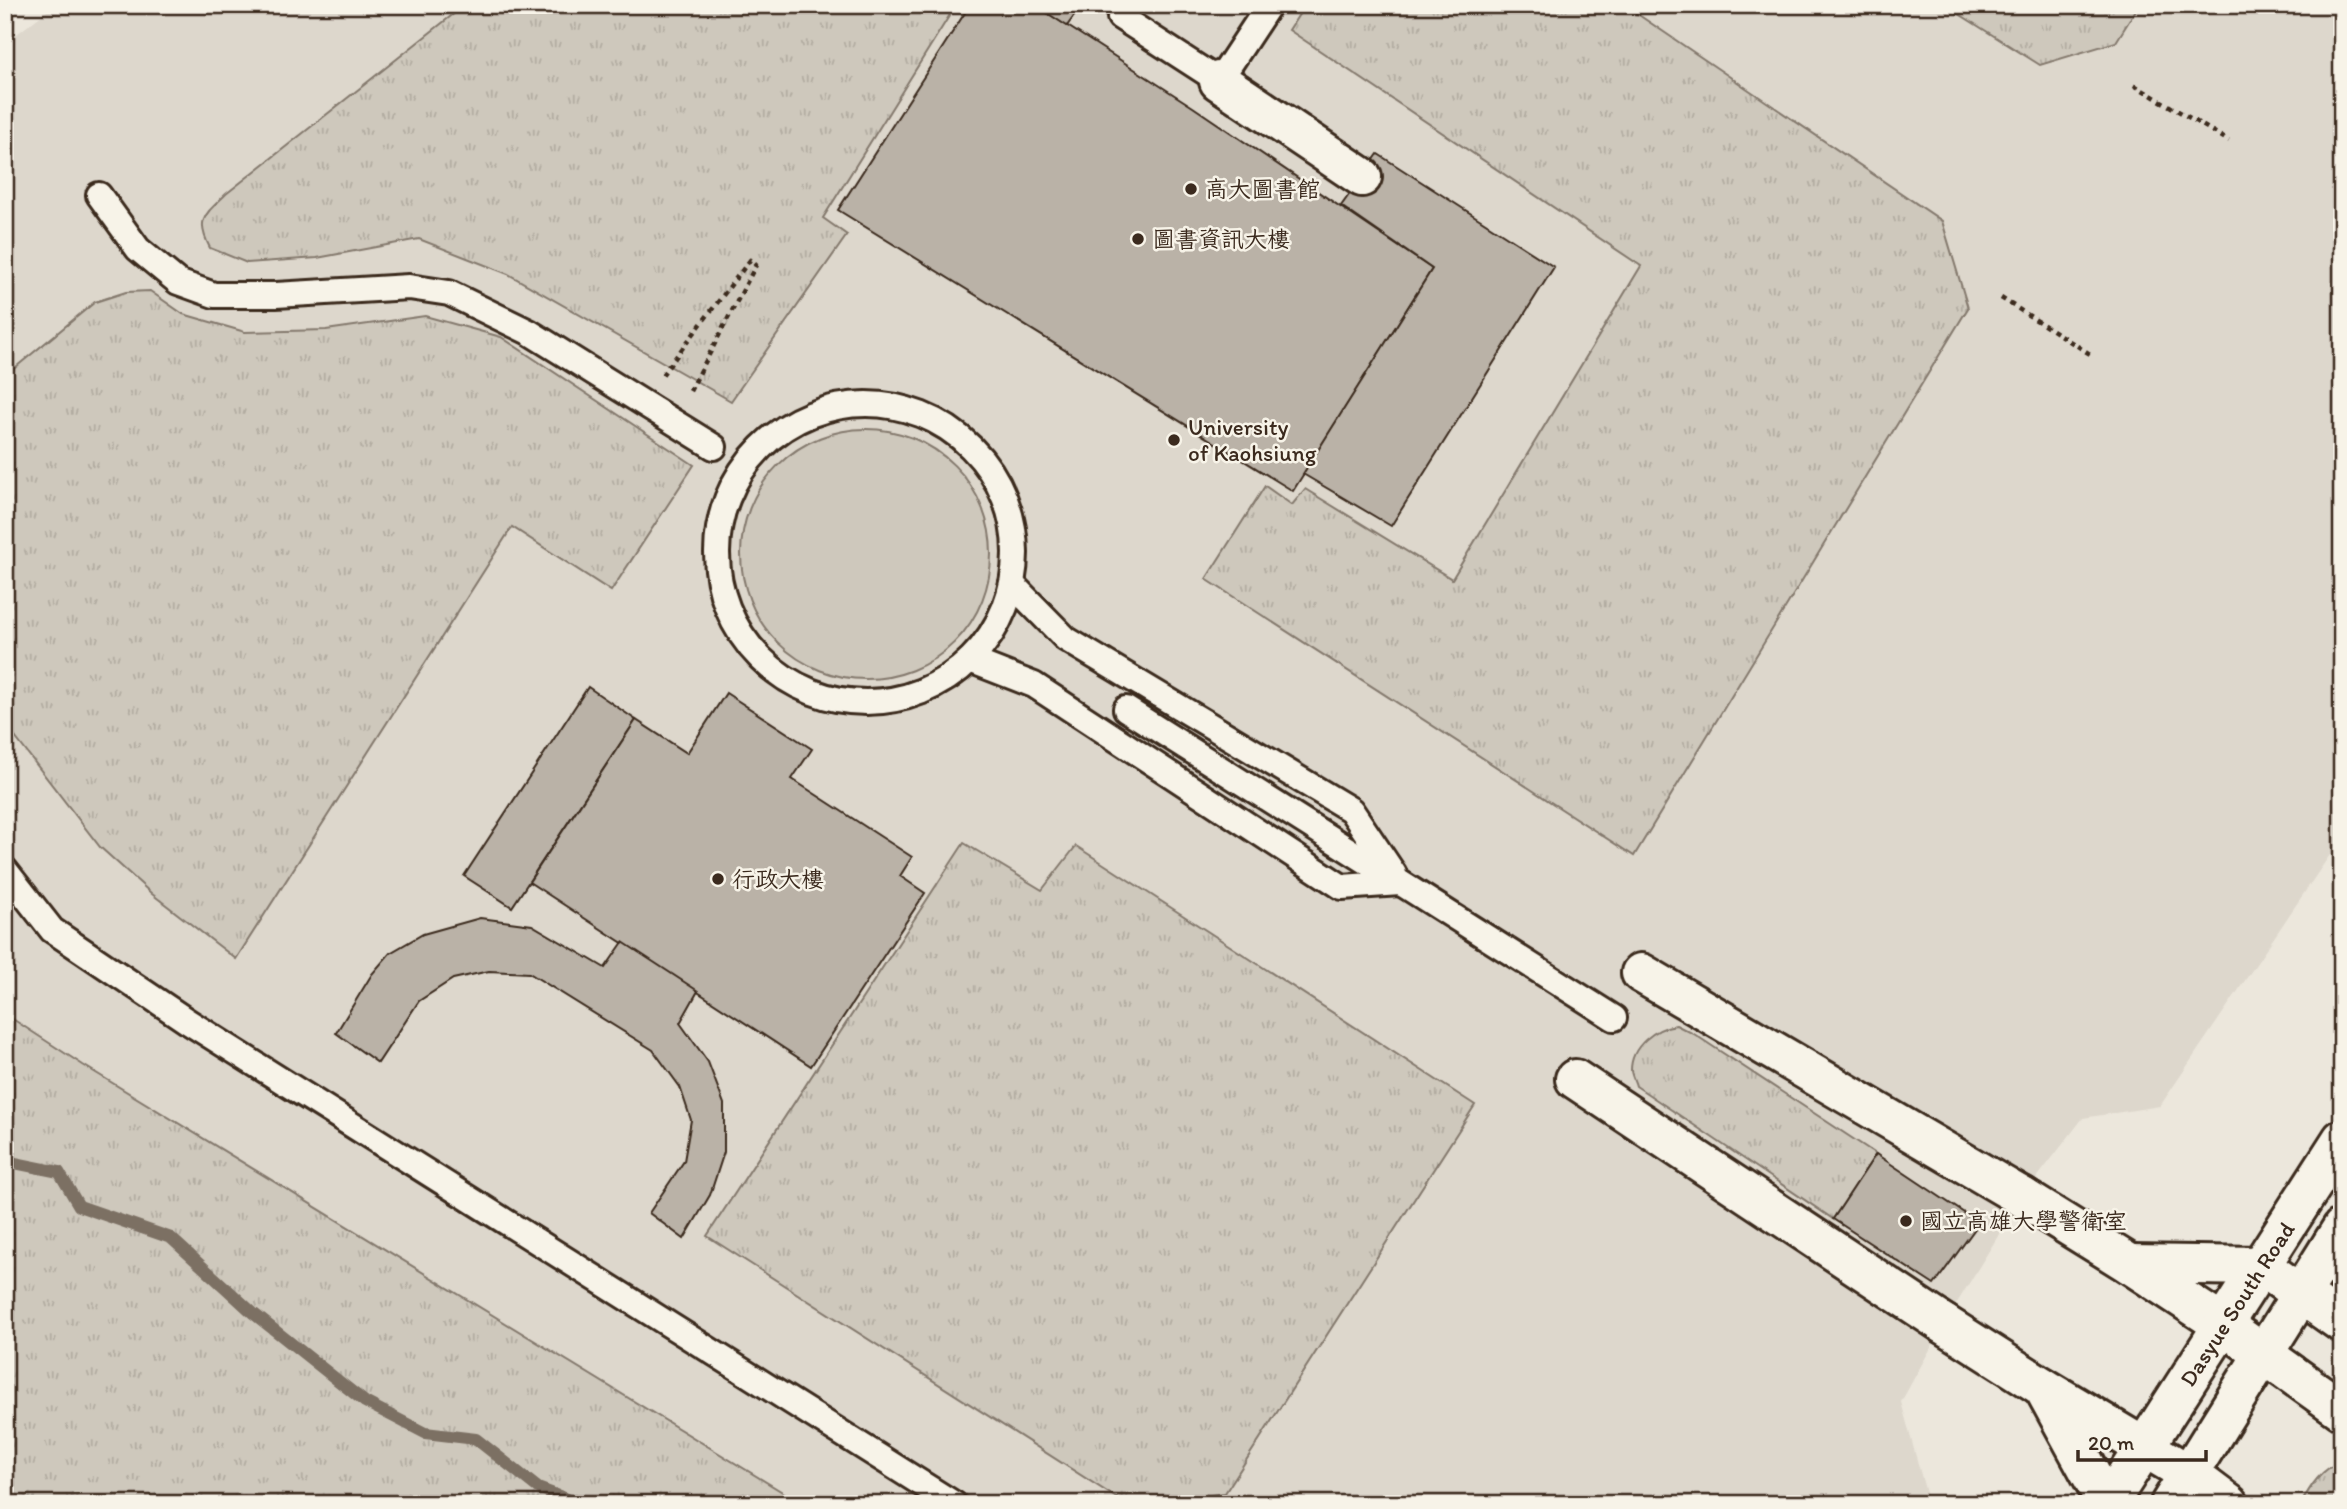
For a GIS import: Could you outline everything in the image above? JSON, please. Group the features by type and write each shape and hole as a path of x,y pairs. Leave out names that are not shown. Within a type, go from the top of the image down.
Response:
{"street":[{"path":"1219,81 1362,177"},
{"path":"1641,973 2022,1197 2130,1264 2223,1325 2342,1410"},
{"path":"1575,1079 1944,1324 2145,1447 2179,1489 2229,1504"},
{"name":"Dasyue South Road","path":"2107,1504 2342,1139"},
{"name":"Dasyue South Road","path":"2179,1489 2342,1228"},
{"path":"2130,1264 2261,1266 2342,1323"},
{"path":"2043,1387 2107,1504"}],"lane":[{"path":"1128,5 1120,17 1219,81 1269,5"},
{"path":"99,195 138,249 178,282 214,295 276,295 409,287 449,293 529,332 714,447"},
{"path":"848,404 889,405 928,416 962,438 989,468 1007,504 1015,543 1012,584 1003,612 989,638 970,660 937,685 899,699 859,703 819,696 783,678 752,652 730,618 719,579 717,539 727,499 746,464 774,435 809,414 848,404"},
{"path":"1012,584 1066,639 1351,810 1400,883"},
{"path":"970,660 1034,685 1342,887 1400,883"},
{"path":"1126,709 1614,1018"},
{"path":"5,870 52,930 145,994 954,1504"}],"path":[{"path":"2134,85 2229,141"},
{"path":"2001,298 2090,354"}],"shaded area":[{"name":"University of Kaohsiung","path":"55,5 2342,5 2342,837 2160,1106 2083,1118 2022,1197 1944,1324 1901,1402 1929,1504 5,1504 5,43"}],"green space":[{"path":"465,5 956,5 823,218 847,235 731,401 508,274 419,239 317,258 247,263 210,248 203,230 204,218 226,194"},
{"path":"1305,5 1624,5 1942,221 1968,308 1634,856 1206,579 1265,486 1292,505 1305,489 1452,579 1641,266 1289,30"},
{"path":"1945,5 2139,5 2116,42 2040,65"},
{"path":"150,291 183,314 245,332 326,330 425,316 501,337 694,465 611,591 512,527 236,959 152,894 100,847 5,724 5,376 95,302 126,292"},
{"path":"854,429 878,429 925,443 955,465 982,506 989,530 989,578 982,602 955,643 914,670 878,679 854,679 807,665 786,651 769,634 755,613 746,590 741,566 741,542 755,495 769,474 786,457 807,443 830,434"},
{"path":"964,843 1042,890 1076,846 1475,1105 1225,1493 1147,1504 1126,1504 707,1236"},
{"path":"5,1014 83,1065 802,1504 5,1504"},
{"path":"1676,1025 1694,1034 1876,1154 1833,1219 1636,1086 1631,1070 1635,1053 1653,1034"},
{"path":"2342,1462 2342,1504 2301,1504 2323,1473"}],"building":[{"name":"圖書資訊大樓","path":"970,5 1035,5 1193,107 1432,269 1293,491 838,210"},
{"path":"1035,5 1082,5 1067,26"},
{"path":"1378,154 1554,267 1391,526 1303,474 1432,269 1341,206"},
{"path":"588,687 636,720 512,907 464,876"},
{"name":"行政大樓","path":"726,693 812,749 792,779 912,857 900,876 925,893 811,1066 529,882 636,720 687,753"},
{"path":"480,918 532,925 605,968 623,942 698,991 680,1023 708,1062 724,1104 724,1152 710,1195 684,1239 649,1213 684,1161 691,1120 680,1087 653,1050 529,973 489,971 453,979 419,1001 378,1063 336,1033 372,974 390,953 423,934"},
{"name":"國立高雄大學警衛室","path":"1876,1154 1979,1223 1934,1285 1833,1219"}],"waterway":[{"path":"5,1161 59,1172 79,1206 171,1238 253,1313 365,1402 425,1433 476,1439 538,1488 581,1504"}],"place":[{"name":"高大圖書館","path":"1191,189"},
{"name":"圖書資訊大樓","path":"1138,239"},
{"name":"University of Kaohsiung","path":"1174,440"},
{"name":"行政大樓","path":"718,879"},
{"name":"國立高雄大學警衛室","path":"1906,1221"}]}
